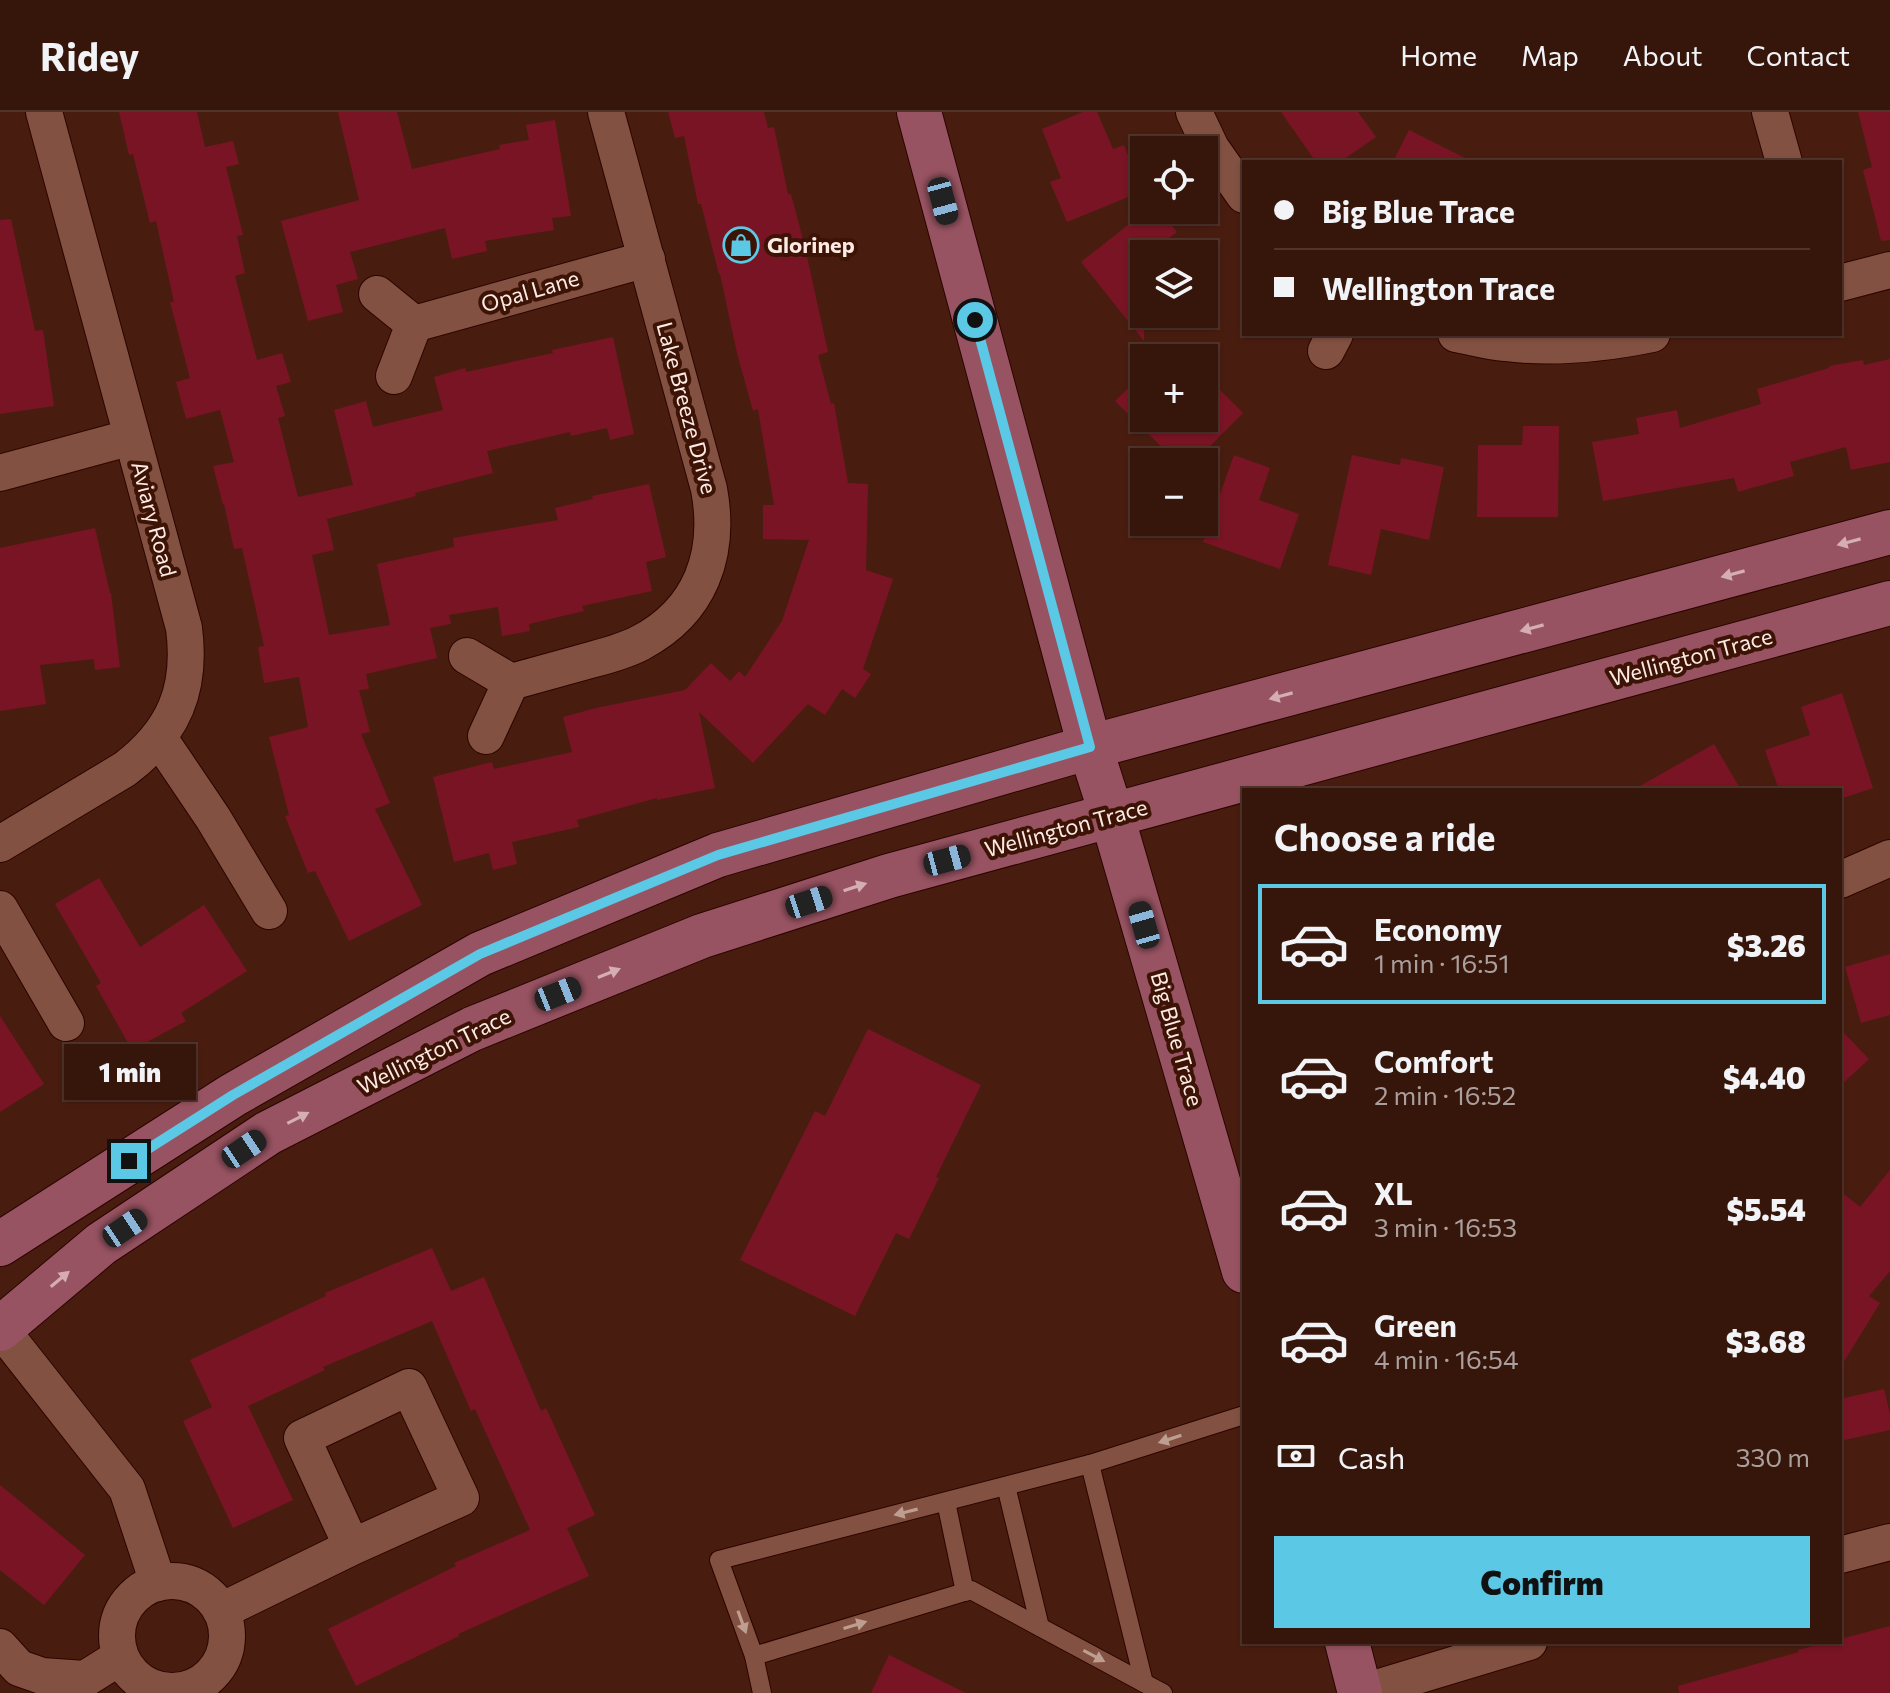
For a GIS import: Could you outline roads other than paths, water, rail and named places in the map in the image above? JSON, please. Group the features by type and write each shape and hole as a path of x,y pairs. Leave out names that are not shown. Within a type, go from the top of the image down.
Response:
{"street":[{"name":"Aviary Road","path":"0,844 143,755 172,719 186,674 184,628 44,112"},
{"name":"Lake Breeze Drive","path":"511,682 615,653 657,633 675,618 702,580 713,535 709,489 606,112"},
{"name":"Big Blue Trace","path":"919,112 1090,747 1242,1264"},
{"path":"1194,112 1211,148 1242,192"},
{"path":"1770,112 1783,160"},
{"name":"Opal Lane","path":"414,324 647,259"},
{"path":"1842,282 1890,270"},
{"path":"377,294 414,324 394,376"},
{"path":"1466,336 1503,343 1556,347 1609,343 1642,336"},
{"path":"0,473 132,437"},
{"path":"0,1244 233,1095 480,954 718,855 1090,747 1890,532"},
{"name":"Wellington Trace","path":"0,1329 101,1244 268,1133 472,1029 702,936 889,876 1890,603"},
{"path":"467,656 511,682 486,736"},
{"path":"159,738 213,818 269,911"},
{"path":"1842,879 1890,858"},
{"path":"0,909 66,1023"},
{"path":"0,1329 127,1489 158,1583"},
{"path":"221,1611 461,1498 409,1387 302,1438 352,1547"},
{"path":"1842,1554 1890,1542"},
{"path":"176,1581 194,1585 209,1596 221,1611 227,1641 224,1657 208,1687 173,1691 156,1689 141,1682 120,1657 116,1638 119,1620 127,1603 141,1590 158,1583 176,1581"},
{"path":"1348,1644 1360,1693 1522,1644"},
{"path":"0,1647 39,1684 85,1679 120,1657"}],"lane":[{"path":"762,1693 754,1656 719,1560 1090,1464 1242,1416"},
{"path":"1090,1464 1144,1683"},
{"path":"1006,1486 1040,1627"},
{"path":"946,1502 965,1592"},
{"path":"754,1656 971,1590 1163,1693"}],"place":[{"name":"Glorinep","path":"741,245"}]}
